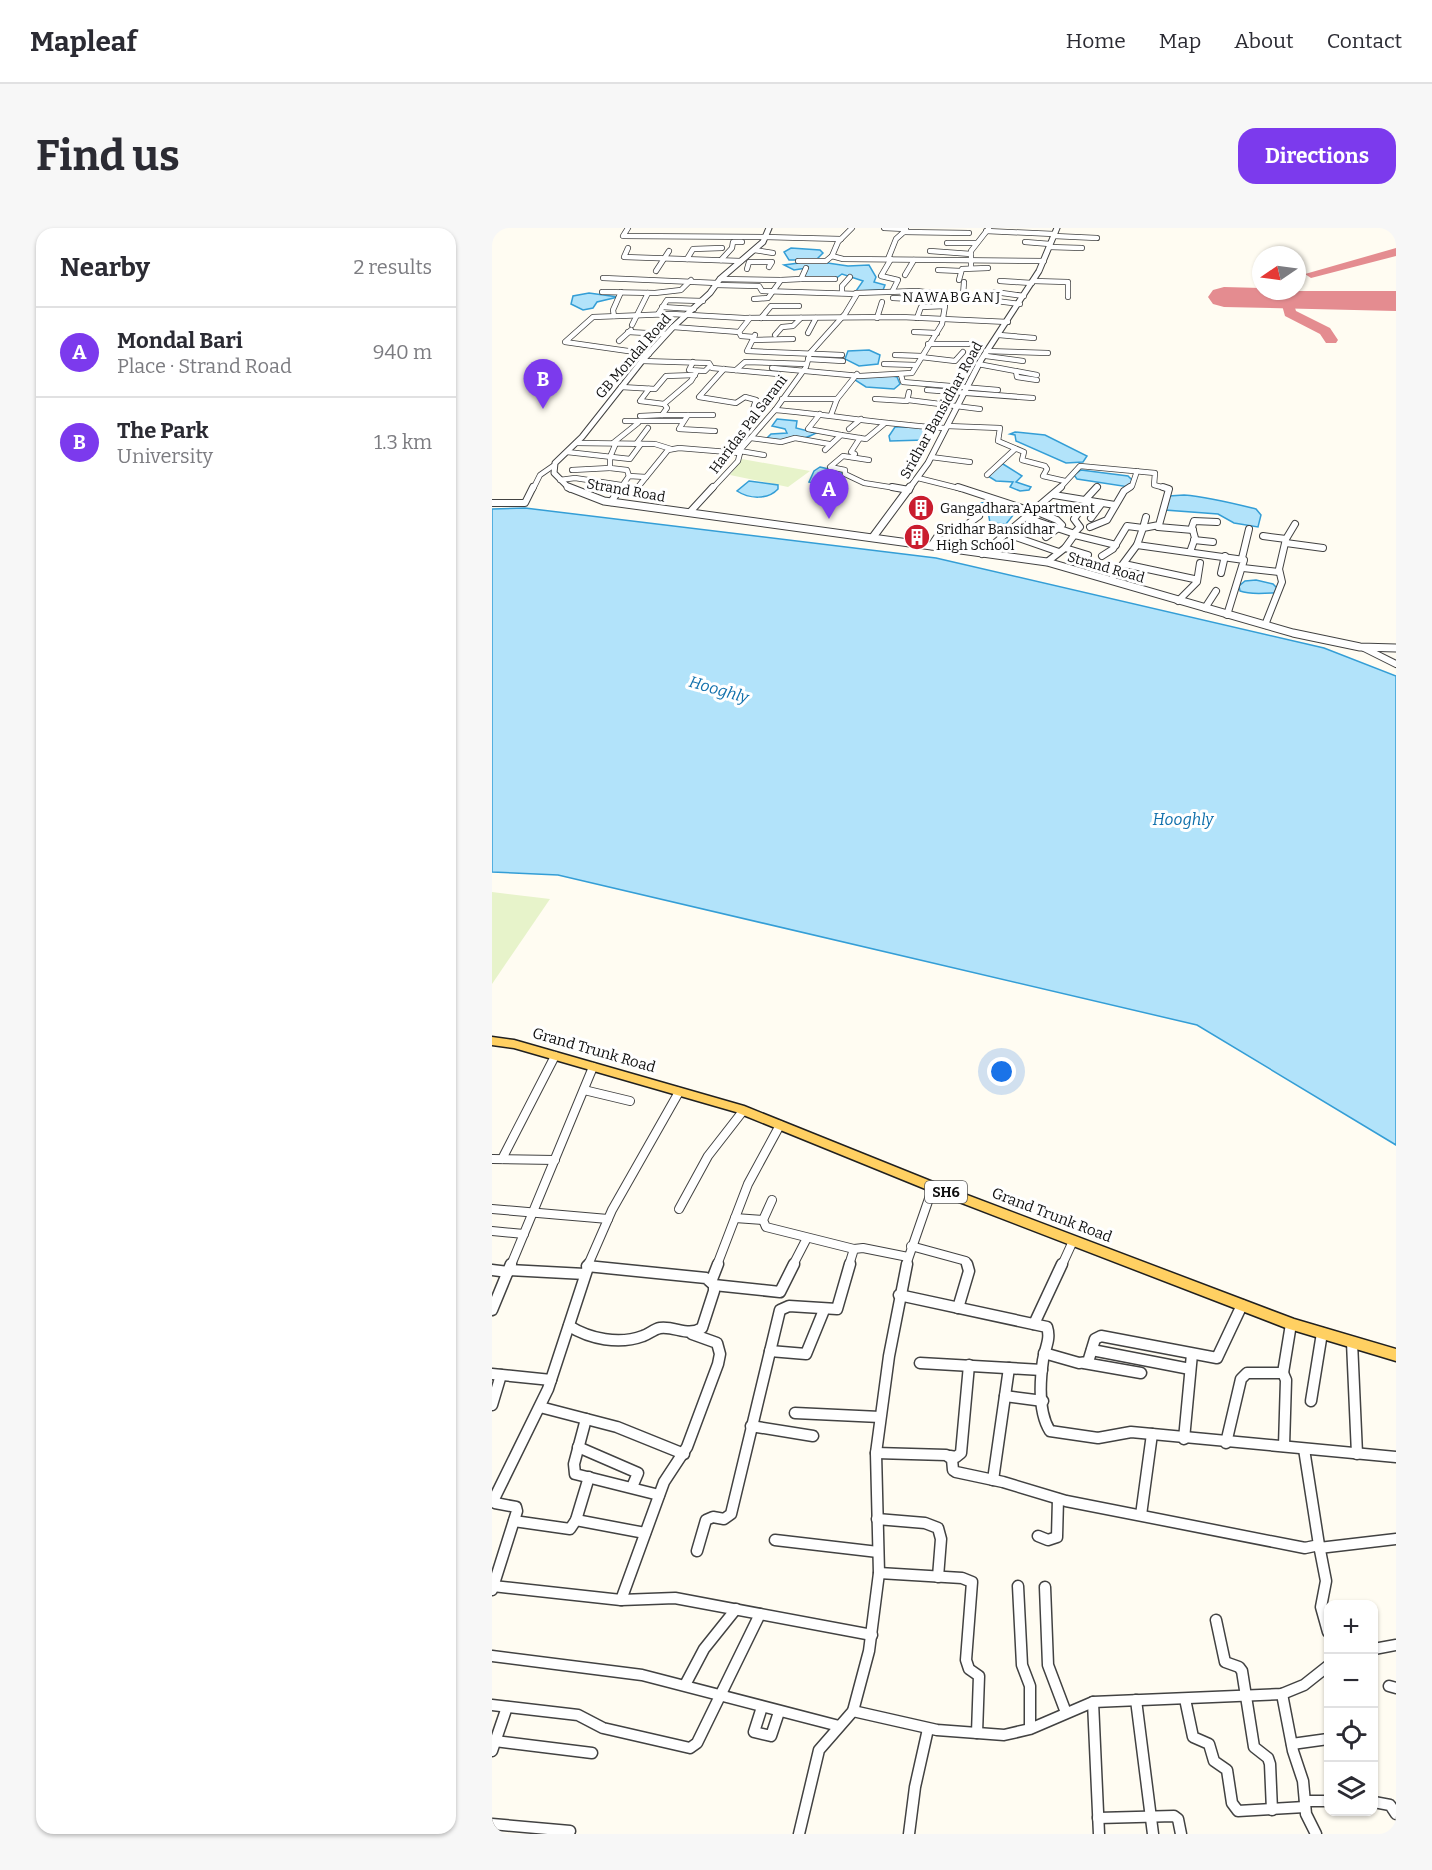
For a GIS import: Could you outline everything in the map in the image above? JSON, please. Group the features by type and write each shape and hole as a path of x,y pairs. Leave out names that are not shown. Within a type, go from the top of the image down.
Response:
{"main road":[{"name":"Grand Trunk Road","path":"492,1041 555,1056 743,1111 933,1187 1291,1324 1396,1355"}],"street":[{"path":"628,228 623,236 764,239"},
{"path":"667,236 676,228"},
{"path":"716,237 721,228"},
{"name":"GB Mondal Road","path":"553,466 576,443 666,334 754,250 764,239 769,228"},
{"path":"798,261 826,261 832,256 841,239 852,228"},
{"path":"884,228 969,233"},
{"path":"667,229 667,236"},
{"path":"970,265 971,254 979,236 988,229 1055,232 1097,238"},
{"path":"786,246 792,230"},
{"path":"893,290 898,280 881,276 896,239 906,230"},
{"path":"728,237 731,231"},
{"name":"Sridhar Bansidhar Road","path":"873,537 918,478 931,457 968,390 978,364 1020,304 1044,261 1055,232"},
{"path":"630,242 633,236"},
{"path":"674,241 678,236"},
{"path":"775,245 778,237"},
{"path":"721,260 734,241 778,237 841,239"},
{"path":"796,246 798,238"},
{"path":"807,248 812,238"},
{"path":"819,246 823,238"},
{"path":"1025,242 1082,248"},
{"path":"947,243 976,243"},
{"path":"687,260 693,249 713,245 722,248"},
{"path":"628,248 624,257 741,261"},
{"path":"754,250 773,253"},
{"path":"656,271 669,251"},
{"path":"930,251 971,254"},
{"path":"748,256 757,257 754,261"},
{"path":"832,256 843,259 914,260 988,268"},
{"path":"905,275 914,260"},
{"path":"747,269 749,262 754,261 772,262 769,267"},
{"path":"940,262 937,272 961,271 970,265 1044,261"},
{"path":"801,279 806,268"},
{"path":"961,271 963,295"},
{"path":"842,293 842,286 850,277"},
{"path":"603,278 718,282 759,286 761,291 828,290 856,293 893,290 963,295 1020,304"},
{"path":"1000,280 1072,278"},
{"path":"826,301 829,279"},
{"path":"718,282 835,279"},
{"path":"602,292 683,289 691,280"},
{"path":"754,299 767,298 781,280"},
{"path":"1033,280 1068,282 1068,297"},
{"path":"951,284 951,295"},
{"path":"614,316 613,310 621,292"},
{"path":"619,341 631,329 648,292"},
{"path":"790,318 810,292"},
{"path":"893,298 912,299 918,292"},
{"path":"995,292 1024,296"},
{"name":"Haridas Pal Sarani","path":"690,512 738,461 740,452 775,411 808,358 841,319 856,293"},
{"path":"648,324 670,300 703,301"},
{"path":"877,318 882,302"},
{"path":"673,366 709,363 710,366 724,369 800,374 901,375 912,373 944,319 944,305 921,307 917,318"},
{"path":"761,318 773,306 799,306"},
{"path":"662,307 694,309"},
{"path":"649,354 565,342 591,317 656,314 750,318 917,318 1008,322"},
{"path":"689,328 699,316"},
{"path":"739,332 750,318"},
{"path":"788,335 801,318"},
{"path":"808,333 816,318"},
{"path":"776,335 782,327 793,326"},
{"path":"673,327 739,332 741,336 793,339"},
{"path":"631,329 666,334"},
{"path":"914,332 937,333"},
{"path":"999,335 1034,338"},
{"path":"754,337 746,350 765,353 790,352 808,358"},
{"path":"568,339 596,343"},
{"path":"928,344 968,344"},
{"path":"736,370 748,362 754,352"},
{"path":"785,363 790,352"},
{"path":"895,355 955,361 963,352"},
{"path":"761,362 765,353"},
{"path":"985,353 1048,353"},
{"path":"985,353 1023,361"},
{"path":"748,362 785,363 808,358 842,358"},
{"path":"642,361 692,365"},
{"path":"884,364 916,365"},
{"path":"978,364 1016,371 1017,377 1037,377"},
{"path":"692,365 689,370 696,373"},
{"path":"621,387 649,389 657,387 658,382 669,374 696,373 705,371 710,366"},
{"path":"772,368 800,374"},
{"path":"724,369 699,397 736,403 745,397 756,400 753,409"},
{"path":"664,404 696,373"},
{"path":"831,415 837,399 857,374"},
{"path":"901,375 903,382 1033,398"},
{"path":"649,389 640,401 664,404"},
{"path":"927,390 998,390"},
{"path":"908,400 909,392"},
{"path":"892,400 896,393"},
{"path":"782,399 837,399"},
{"path":"874,399 908,400 980,409"},
{"path":"662,415 666,408 664,404"},
{"path":"775,411 831,415 884,423 1000,428 997,439 1024,452 1022,460 1046,467 1043,476 1065,481"},
{"path":"820,414 808,429 868,438 884,423"},
{"path":"688,415 679,429 716,431"},
{"path":"640,416 713,415"},
{"path":"849,429 861,419"},
{"path":"626,421 638,423 683,421"},
{"path":"610,468 614,443 638,423"},
{"path":"567,452 632,458 648,428"},
{"path":"825,450 829,444 842,435"},
{"path":"751,438 781,442 795,438 829,444"},
{"path":"852,457 855,454 852,451 860,438"},
{"path":"576,443 659,445 671,449 764,455"},
{"path":"638,487 671,449"},
{"path":"987,475 1016,449"},
{"path":"869,460 843,456 830,467 844,470 844,473 852,478 909,490"},
{"path":"931,457 970,462"},
{"path":"982,554 1035,512 1082,465 1155,473 1154,485 1168,488 1158,526"},
{"path":"492,503 525,503 540,476 553,466 560,480 575,478 621,484"},
{"path":"572,470 610,468 627,470 629,476"},
{"path":"1090,527 1107,520 1124,491 1132,486 1137,471"},
{"path":"611,502 621,484 629,476 645,477"},
{"path":"844,485 852,478"},
{"path":"918,478 941,482 1035,512 1060,521 1060,528"},
{"name":"Strand Road","path":"560,480 582,496 611,502 1047,562 1265,625 1364,648 1396,648"},
{"path":"1047,562 1062,550 1080,527 1074,519 1096,487"},
{"path":"1054,495 1115,505"},
{"path":"1090,518 1102,503"},
{"path":"931,546 939,534 965,526 979,516"},
{"path":"1111,580 1137,545 1146,517"},
{"path":"1027,518 1116,545"},
{"path":"1190,552 1194,540 1194,521 1217,522"},
{"path":"1265,625 1282,582 1279,572 1286,541 1294,524"},
{"path":"1102,556 1116,545 1127,526 1143,528 1158,526 1193,531"},
{"path":"1046,537 1060,528"},
{"path":"1227,615 1245,561 1242,558 1249,529"},
{"path":"1007,534 1088,555"},
{"path":"1263,536 1323,548"},
{"path":"1194,540 1213,542"},
{"path":"1137,545 1242,558"},
{"path":"1221,573 1225,556"},
{"path":"1178,601 1197,582 1200,563"},
{"path":"1124,564 1194,579"},
{"path":"1243,568 1279,572"},
{"path":"1205,608 1216,591"},
{"path":"1364,648 1396,664"},
{"path":"502,1159 555,1056"},
{"path":"492,1310 593,1067"},
{"path":"584,1090 630,1101"},
{"path":"679,1092 608,1219 586,1270 551,1380 494,1502 516,1507 514,1521 493,1588 621,1600 675,1598 872,1635"},
{"path":"679,1209 708,1156 743,1111"},
{"path":"691,1334 702,1328 705,1323 712,1283 735,1218 753,1172 780,1125"},
{"path":"492,1159 555,1160"},
{"path":"799,1834 819,1750 853,1711 872,1635 879,1573 876,1453 880,1417 899,1295 910,1251 933,1187"},
{"path":"772,1200 763,1220 766,1227 854,1249 910,1251 966,1261 969,1271 958,1308"},
{"path":"492,1209 608,1219"},
{"path":"735,1218 763,1220"},
{"path":"492,1231 524,1234"},
{"path":"492,1270 586,1270 697,1277 712,1283 780,1292 807,1238"},
{"path":"1034,1324 1074,1241"},
{"path":"697,1551 706,1520 713,1517 724,1519 730,1514 778,1316 783,1307 824,1311 837,1309 854,1249"},
{"path":"899,1295 1047,1327 1049,1331 1042,1370 1043,1401 1046,1426 1056,1433 1098,1438 1124,1431 1184,1439 1396,1457"},
{"path":"1084,1363 1089,1362 1095,1339 1106,1336 1212,1358 1220,1355 1242,1305"},
{"path":"770,1351 806,1354 824,1311"},
{"path":"1284,1446 1286,1380 1282,1373 1291,1324"},
{"path":"569,1326 585,1335 601,1337 639,1337 663,1328 717,1343 720,1354 684,1454 668,1475 659,1495 621,1600"},
{"path":"1311,1401 1322,1333"},
{"path":"1352,1342 1357,1454"},
{"path":"1092,1350 1190,1369"},
{"path":"1044,1353 1141,1373"},
{"path":"1184,1439 1192,1354"},
{"path":"920,1363 1042,1370"},
{"path":"876,1453 956,1457 961,1453 969,1365"},
{"path":"993,1480 1009,1368"},
{"path":"1226,1443 1243,1376 1247,1373 1282,1373"},
{"path":"492,1405 496,1375 551,1380"},
{"path":"1005,1396 1043,1401"},
{"path":"540,1407 617,1427 684,1454"},
{"path":"795,1413 880,1417"},
{"path":"586,1419 573,1470 578,1476 659,1495"},
{"path":"751,1426 813,1436"},
{"path":"1141,1515 1152,1434"},
{"path":"578,1447 638,1473 632,1487"},
{"path":"1304,1449 1326,1581 1321,1607 1324,1616"},
{"path":"950,1456 953,1470 956,1472 1058,1499 1305,1548 1396,1539"},
{"path":"514,1521 566,1529 573,1527 589,1477"},
{"path":"1038,1536 1048,1540 1057,1537 1058,1499"},
{"path":"877,1519 926,1522 938,1528 941,1539 938,1577"},
{"path":"576,1521 645,1533"},
{"path":"775,1540 878,1552"},
{"path":"879,1573 962,1578 972,1582 966,1660 969,1669 979,1676 977,1733"},
{"path":"1018,1586 1022,1665 1030,1686 1030,1728"},
{"path":"1045,1587 1048,1665 1065,1710"},
{"path":"685,1685 704,1649 736,1609"},
{"path":"492,1705 578,1715 603,1728 690,1748 697,1743 718,1695 760,1614"},
{"path":"1216,1620 1223,1658 1227,1665 1241,1669 1254,1747 1268,1758 1270,1764 1272,1810"},
{"path":"1378,1648 1396,1645"},
{"path":"492,1656 642,1674 779,1712 840,1726"},
{"path":"853,1711 928,1729 1004,1734 1030,1728 1065,1710 1093,1702 1282,1694 1304,1685 1324,1670"},
{"path":"1282,1694 1292,1744 1303,1781 1309,1823 1316,1834"},
{"path":"1185,1699 1193,1737 1209,1744 1214,1761 1227,1770 1235,1808 1243,1812 1324,1802"},
{"path":"1136,1700 1153,1834"},
{"path":"1093,1702 1100,1834"},
{"path":"507,1707 494,1743 592,1753"},
{"path":"762,1707 754,1732 771,1736 779,1712"},
{"path":"909,1834 915,1787 928,1729"},
{"path":"1292,1744 1324,1740"},
{"path":"1378,1802 1387,1802 1392,1805 1396,1814"},
{"path":"1098,1818 1174,1816 1178,1819 1181,1834"},
{"path":"492,1824 570,1831"}],"green space":[{"path":"742,459 810,471 788,487 730,475"},
{"path":"492,892 550,899 492,984"}],"water":[{"path":"791,248 820,250 823,253 816,260 789,260 784,252"},
{"path":"814,261 848,266 869,265 876,277 874,282 885,285 883,290 856,291 863,281 842,274 835,279 802,279 807,268 794,270 784,265"},
{"path":"589,293 618,297 597,302 593,308 583,310 571,304 573,296"},
{"path":"869,350 880,355 878,364 859,366 845,359 848,351"},
{"path":"856,377 897,377 900,384 894,389 866,387 855,380"},
{"path":"777,419 797,421 796,428 816,433 792,440 766,439 771,434 787,433 785,429 772,426"},
{"path":"895,427 927,427 929,436 925,440 890,441 889,436"},
{"path":"1015,432 1045,435 1087,456 1083,462 1066,463 1016,441 1015,435 1010,434"},
{"path":"1003,464 1022,476 1016,482 1031,487 1029,490 1020,491 1010,487 1013,482 996,481 988,476 998,465"},
{"path":"820,467 842,472 835,483 829,487 809,482 814,471"},
{"path":"1081,470 1128,476 1132,480 1129,487 1077,479 1074,475"},
{"path":"749,481 778,485 778,489 764,497 747,496 737,491"},
{"path":"1184,495 1256,509 1261,515 1258,527 1234,523 1218,514 1165,510 1169,496"},
{"path":"994,501 1015,507 1014,514 1006,524 990,523 988,511 981,503"},
{"name":"Hooghly","path":"525,508 936,558 1324,648 1396,676 1396,1145 1197,1025 558,875 492,872 492,509"},
{"path":"1256,580 1273,584 1277,588 1274,593 1240,591 1239,586 1245,581"}],"taxiway":[{"path":"1311,274 1396,252"},
{"path":"1287,300 1290,313 1325,331 1331,340"}],"runway":[{"path":"1224,297 1396,301"}],"place":[{"name":"The Park","path":"543,409"},
{"name":"Gangadhara Apartment","path":"921,508"},
{"name":"Mondal Bari","path":"829,519"},
{"name":"Sridhar Bansidhar High School","path":"917,537"}],"district":[{"name":"NAWABGANJ","path":"952,297"}]}
